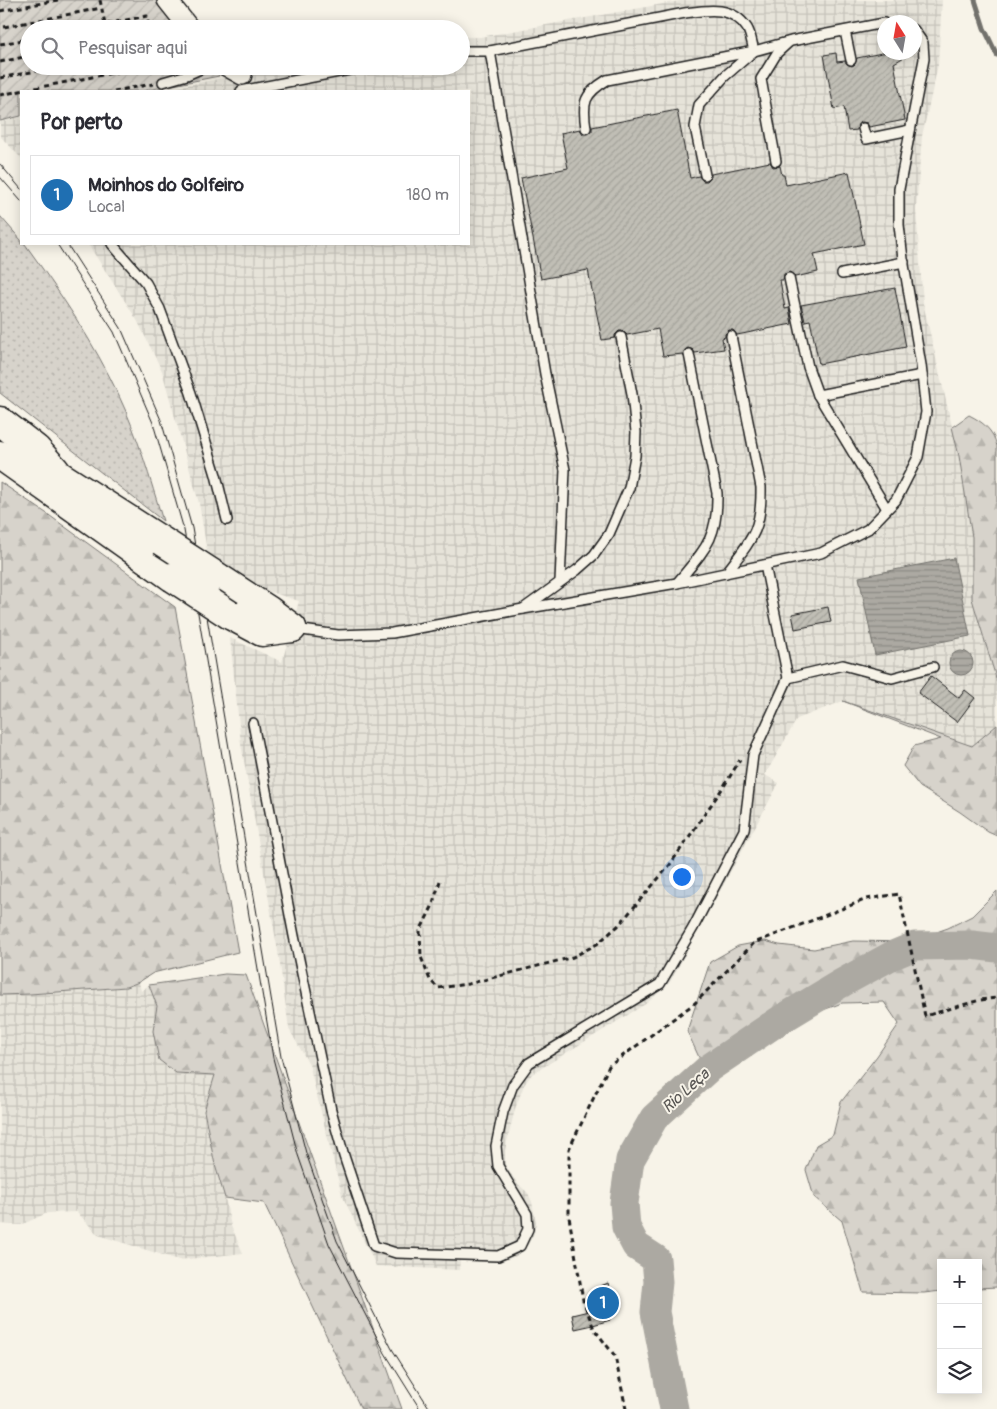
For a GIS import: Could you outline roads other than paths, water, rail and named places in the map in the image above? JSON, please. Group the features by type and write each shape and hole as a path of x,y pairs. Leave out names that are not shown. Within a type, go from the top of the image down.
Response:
{"highway":[{"path":"0,421 36,449 51,481"},
{"path":"0,437 51,481 172,578 230,615 262,632 292,628"},
{"path":"0,454 162,540 292,628"},
{"path":"0,465 51,481"}],"street":[{"path":"167,0 183,20"}],"lane":[{"path":"470,51 490,51 685,13 712,10 736,15 748,29 754,51"},
{"path":"586,128 583,109 587,98 607,80 877,25"},
{"path":"845,31 850,60"},
{"path":"776,161 761,79 777,53 791,41"},
{"path":"292,628 308,632 338,635 392,633 765,566 821,553 868,529 896,500 918,457 926,412 899,226 899,189 924,58 922,42"},
{"path":"490,51 545,374 565,470 560,581"},
{"path":"705,175 695,127 699,105 725,76 754,51"},
{"path":"163,82 187,75"},
{"path":"238,81 291,75"},
{"path":"863,128 866,139 910,130"},
{"path":"113,245 146,283 160,309 191,393 216,475 227,520"},
{"path":"842,274 904,262"},
{"path":"788,278 808,367 818,396 887,509"},
{"path":"726,572 752,539 762,508 761,487 731,336"},
{"path":"523,609 577,570 594,555 609,534 629,488 635,456 636,432 632,394 621,337"},
{"path":"677,582 708,543 714,530 717,511 717,493 689,354"},
{"path":"818,396 922,375"},
{"path":"253,723 294,936 331,1110 374,1246 396,1253 498,1256 520,1246 528,1229 527,1214 498,1166 496,1146 503,1112 513,1085 529,1063 660,984 744,830 753,755 788,678 765,566"},
{"path":"788,678 843,665 892,678 933,667"}],"waterway":[{"path":"975,0 984,28 997,55"},
{"name":"Rio Leça","path":"674,1409 655,1312 658,1282 656,1259 636,1246 626,1227 624,1203 630,1160 654,1118 709,1068 777,1022 891,956 915,946 972,945 997,948"}],"tram line":[{"path":"0,164 20,188"},
{"path":"0,177 20,200"},
{"path":"58,245 114,332 153,423 184,530 273,1058 298,1155 329,1244 385,1353 420,1409"},
{"path":"68,245 121,328 161,420 192,528 281,1057 306,1153 337,1241 392,1349 430,1409"}],"place":[{"name":"Moinhos do Golfeiro","path":"603,1303"}]}
